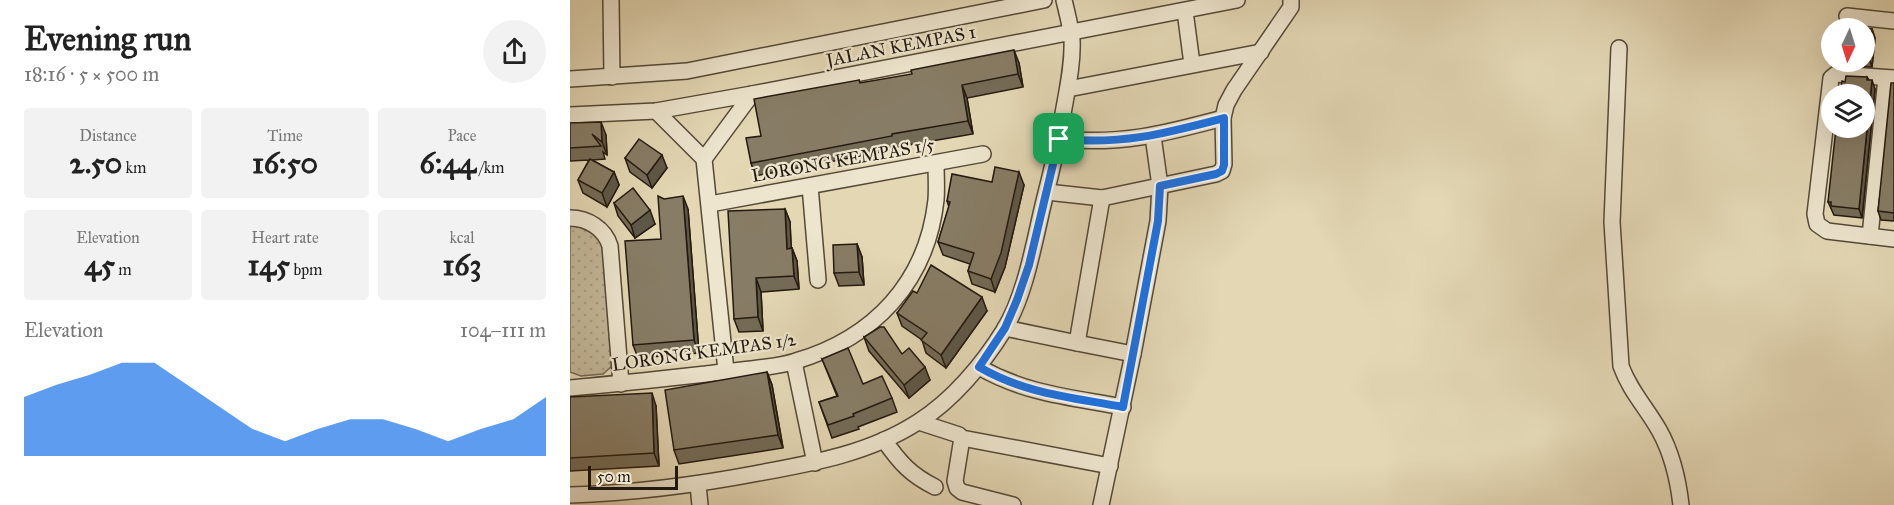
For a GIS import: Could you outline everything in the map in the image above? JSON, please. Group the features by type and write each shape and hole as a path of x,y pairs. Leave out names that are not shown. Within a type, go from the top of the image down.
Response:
{"street":[{"path":"612,0 612,77"},
{"path":"570,79 687,71 1044,0"},
{"path":"570,495 586,500 645,498 698,485 815,463 851,453 884,440 919,422 949,397 979,367 1005,328 1029,265 1047,192 1068,89 1072,53 1071,33 1064,0"},
{"name":"JALAN KEMPAS 1","path":"570,115 656,111 1237,0"},
{"path":"1047,192 1102,198 1222,171 1226,105 1291,7 1291,0"},
{"path":"1185,11 1192,64"},
{"path":"1847,16 1894,21"},
{"path":"1619,48 1612,222 1620,366 1627,384 1659,429 1671,454 1681,505"},
{"path":"1068,89 1261,52"},
{"path":"1870,236 1890,78 1833,75 1830,81 1815,214 1817,224 1827,231 1894,239"},
{"path":"704,159 752,94"},
{"path":"656,111 704,159 726,371"},
{"path":"1059,139 1107,142 1153,136 1224,118"},
{"path":"1101,505 1123,407 1158,221 1160,186 1153,136"},
{"name":"LORONG KEMPAS 1/5","path":"710,204 983,154"},
{"name":"LORONG KEMPAS 1/2","path":"570,388 621,384 794,362 834,348 867,328 892,305 916,267 930,231 936,199 936,163"},
{"path":"810,186 818,280"},
{"path":"1077,343 1102,198"},
{"path":"570,218 587,221 607,236 610,246 621,384"},
{"path":"1005,328 1133,354"},
{"path":"794,362 815,463"},
{"path":"979,367 1024,388 1123,407"},
{"path":"919,422 962,438 1110,466"},
{"path":"962,438 955,482 957,488 962,492 1013,505"},
{"path":"884,440 898,460 915,477 935,487"},
{"path":"698,485 700,505"}],"shaded area":[{"path":"570,222 588,222 602,237 612,366 603,374 581,376 570,372"}],"building":[{"path":"1014,50 1018,74 962,85 968,121 751,163 746,138 761,136 754,99 859,80 860,83 912,74 911,70"},
{"path":"1846,76 1867,77 1867,80 1872,80 1872,84 1842,84 1842,81 1845,82"},
{"path":"1891,83 1894,83 1894,213 1878,211"},
{"path":"601,122 602,142 592,134 601,146 570,148 570,123"},
{"path":"1835,138 1866,138 1859,209 1831,206 1831,202 1828,202"},
{"path":"639,139 662,155 647,175 625,158"},
{"path":"590,159 614,172 602,193 578,180"},
{"path":"995,167 1019,172 1001,253 991,279 968,271 974,253 938,242 950,202 947,201 952,174 992,182"},
{"path":"633,188 650,210 631,225 614,203"},
{"path":"658,196 664,199 683,196 694,340 633,345 625,241 661,239"},
{"path":"785,209 787,249 792,248 794,276 756,278 758,317 734,319 728,211"},
{"path":"857,244 859,272 834,273 833,245"},
{"path":"931,265 982,297 941,355 921,340 927,333 897,313 913,291 917,293"},
{"path":"884,327 902,354 909,348 925,367 904,385 864,337"},
{"path":"848,348 863,384 882,376 892,398 853,414 854,416 828,425 819,402 838,396 822,359"},
{"path":"767,372 778,435 674,450 665,390"},
{"path":"652,393 654,453 570,458 570,397"}],"route":[{"path":"1224,118 1222,171 1160,186 1158,221 1123,407 1024,388 979,367 1005,328 1017,300 1029,265 1059,139 1087,142 1128,140 1224,118"}]}
